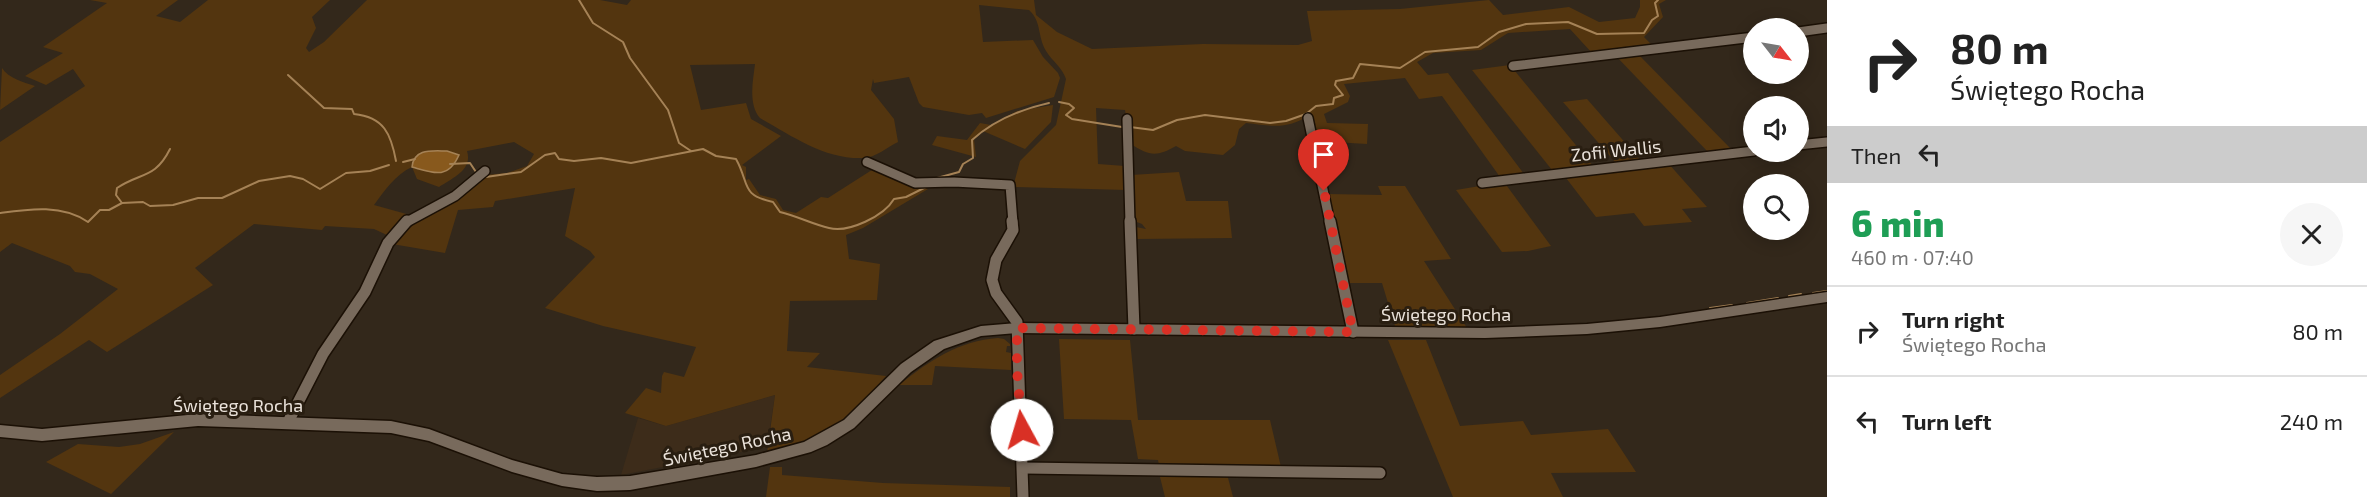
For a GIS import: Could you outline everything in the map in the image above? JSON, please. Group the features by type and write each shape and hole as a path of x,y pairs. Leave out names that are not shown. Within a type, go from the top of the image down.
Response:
{"street":[{"path":"1809,30 1827,28"},
{"path":"1513,66 1743,38"},
{"path":"1308,118 1353,332"},
{"path":"1127,119 1134,329"},
{"path":"1809,144 1827,142"},
{"name":"Zofii Wallis","path":"1482,183 1743,152"},
{"path":"867,162 915,183 954,182 1010,185 1013,230 996,260 993,286 1014,316 1017,328 1017,370 1024,468 1023,497"},
{"path":"288,422 323,354 365,292 388,243 405,222 455,196 485,171"},
{"name":"Świętego Rocha","path":"0,431 42,435 193,420 368,425 411,430 528,471 562,480 597,484 630,483 756,460 806,448 849,424 906,368 939,345 981,331 1017,328 1485,333 1587,329 1664,322 1827,297"},
{"path":"1024,468 1380,473"}],"shaded area":[{"path":"90,0 178,0 156,16 180,22 208,0 330,0 312,17 316,28 306,48 309,52 324,42 367,0 600,0 627,5 631,0 1034,0 1036,15 1057,32 1092,49 1203,44 1298,45 1312,41 1307,11 1400,9 1489,0 1503,15 1569,7 1599,22 1635,18 1640,7 1640,0 1666,0 1659,4 1663,17 1644,37 1654,47 1592,53 1570,29 1508,33 1481,50 1433,53 1417,62 1428,75 1448,73 1524,174 1500,177 1442,96 1419,99 1405,78 1344,84 1350,96 1348,102 1324,114 1327,123 1368,124 1367,144 1317,141 1309,115 1286,125 1246,123 1239,129 1235,145 1223,155 1185,151 1176,146 1153,154 1131,144 1125,110 1096,108 1098,164 1125,166 1127,190 1013,187 1020,161 1056,125 1066,79 1046,51 1036,19 1029,10 979,5 983,42 1033,40 1060,78 1054,97 986,118 982,113 969,115 923,107 919,103 909,77 874,83 873,79 871,90 894,119 898,142 868,158 850,158 823,151 760,118 753,99 755,64 690,65 701,110 746,103 751,119 781,136 742,165 746,167 746,180 749,179 760,195 776,199 783,210 796,213 821,197 828,198 875,168 928,189 863,228 846,235 849,259 880,264 877,300 790,301 787,351 820,353 807,367 886,376 848,418 816,438 767,453 775,395 666,426 625,413 646,388 661,393 664,372 684,377 696,347 603,326 545,308 595,257 590,251 565,236 575,188 495,201 493,207 458,210 445,253 392,244 409,222 468,191 485,175 507,173 527,166 534,154 514,142 467,151 468,158 464,168 439,187 417,179 412,167 401,174 374,205 410,215 389,236 374,229 325,226 322,230 254,224 195,268 213,285 107,352 89,340 0,398 0,375 60,334 118,289 90,274 75,272 70,266 12,243 0,252 0,142 85,86 73,69 46,85 25,76 63,53 43,47 107,3"},
{"path":"1636,52 1731,149 1708,152 1615,55"},
{"path":"1510,65 1593,166 1552,170 1472,70"},
{"path":"2,68 12,77 35,86 0,110"},
{"path":"1587,99 1642,162 1616,163 1563,102"},
{"path":"1053,105 1051,122 1025,149 983,131 974,139 976,157 932,145 937,136 967,140 980,123 991,125 1017,111"},
{"path":"430,151 447,151 459,155 455,163 445,171 439,173 412,167 416,156 420,154"},
{"path":"1668,163 1707,207 1682,209 1692,222 1644,226 1634,213 1596,217 1563,174"},
{"path":"1179,172 1186,201 1228,201 1232,238 1136,239 1136,227 1146,229 1142,224 1134,221 1131,175"},
{"path":"1504,182 1551,246 1528,251 1502,252 1456,190"},
{"path":"1378,186 1405,186 1451,259 1424,261 1467,328 1395,326 1382,283 1346,283 1327,194 1382,195"},
{"path":"998,338 1010,344 1006,352 1011,353 1011,370 935,366 932,385 899,385 946,353 970,343"},
{"path":"1059,339 1130,340 1138,420 1270,420 1281,467 1159,465 1158,460 1138,459 1131,420 1064,419"},
{"path":"1388,340 1426,340 1460,426 1523,421 1531,435 1608,429 1636,472 1551,473 1563,497 1453,497"},
{"path":"775,395 767,447 621,475 638,418 666,426"},
{"path":"174,432 111,494 46,462 78,444 119,447 140,444"},
{"path":"770,467 782,467 782,475 883,483 1010,487 1010,497 766,497"},
{"path":"1159,473 1227,474 1233,497 1165,497"}],"waterway":[{"path":"579,0 593,23 623,42 630,58 668,110 679,143 691,151"},
{"path":"1130,127 1153,130 1177,120 1205,115 1270,123 1286,121 1306,114 1316,106 1333,104 1334,98 1343,95 1335,85 1336,81 1353,78 1360,64 1400,68 1425,52 1478,47 1499,32 1526,24 1568,22 1597,34 1644,33 1652,20 1658,16 1655,3 1658,0"},
{"path":"288,75 324,108 352,109 354,114 379,123 392,143 396,161"},
{"path":"1059,102 1069,104 1074,108 1066,115 1072,119 1122,127"},
{"path":"937,178 959,172 963,164 973,158 972,140 989,127 1018,112 1049,103"},
{"path":"122,203 116,195 117,188 159,166 170,149"},
{"path":"486,177 521,172 545,155 555,153 559,159 574,161 601,158 631,163 703,149 716,156 736,159 750,192 773,202 780,212 837,229 865,222 882,211 894,199 906,197 928,186"},
{"path":"403,162 415,159"},
{"path":"450,164 470,163 476,172"},
{"path":"122,203 143,202 150,206 173,205 198,198 222,198 259,181 290,176 303,179 320,189 346,173 370,171 389,165"},
{"path":"0,213 34,209 56,210 78,216 88,222 100,210 109,210 122,203"},
{"path":"1813,293 1827,291"},
{"path":"1789,296 1801,294"},
{"path":"1747,303 1778,298"},
{"path":"1710,308 1732,305"}],"route":[{"path":"1022,430 1017,370 1017,328 1353,332 1324,191"}]}
